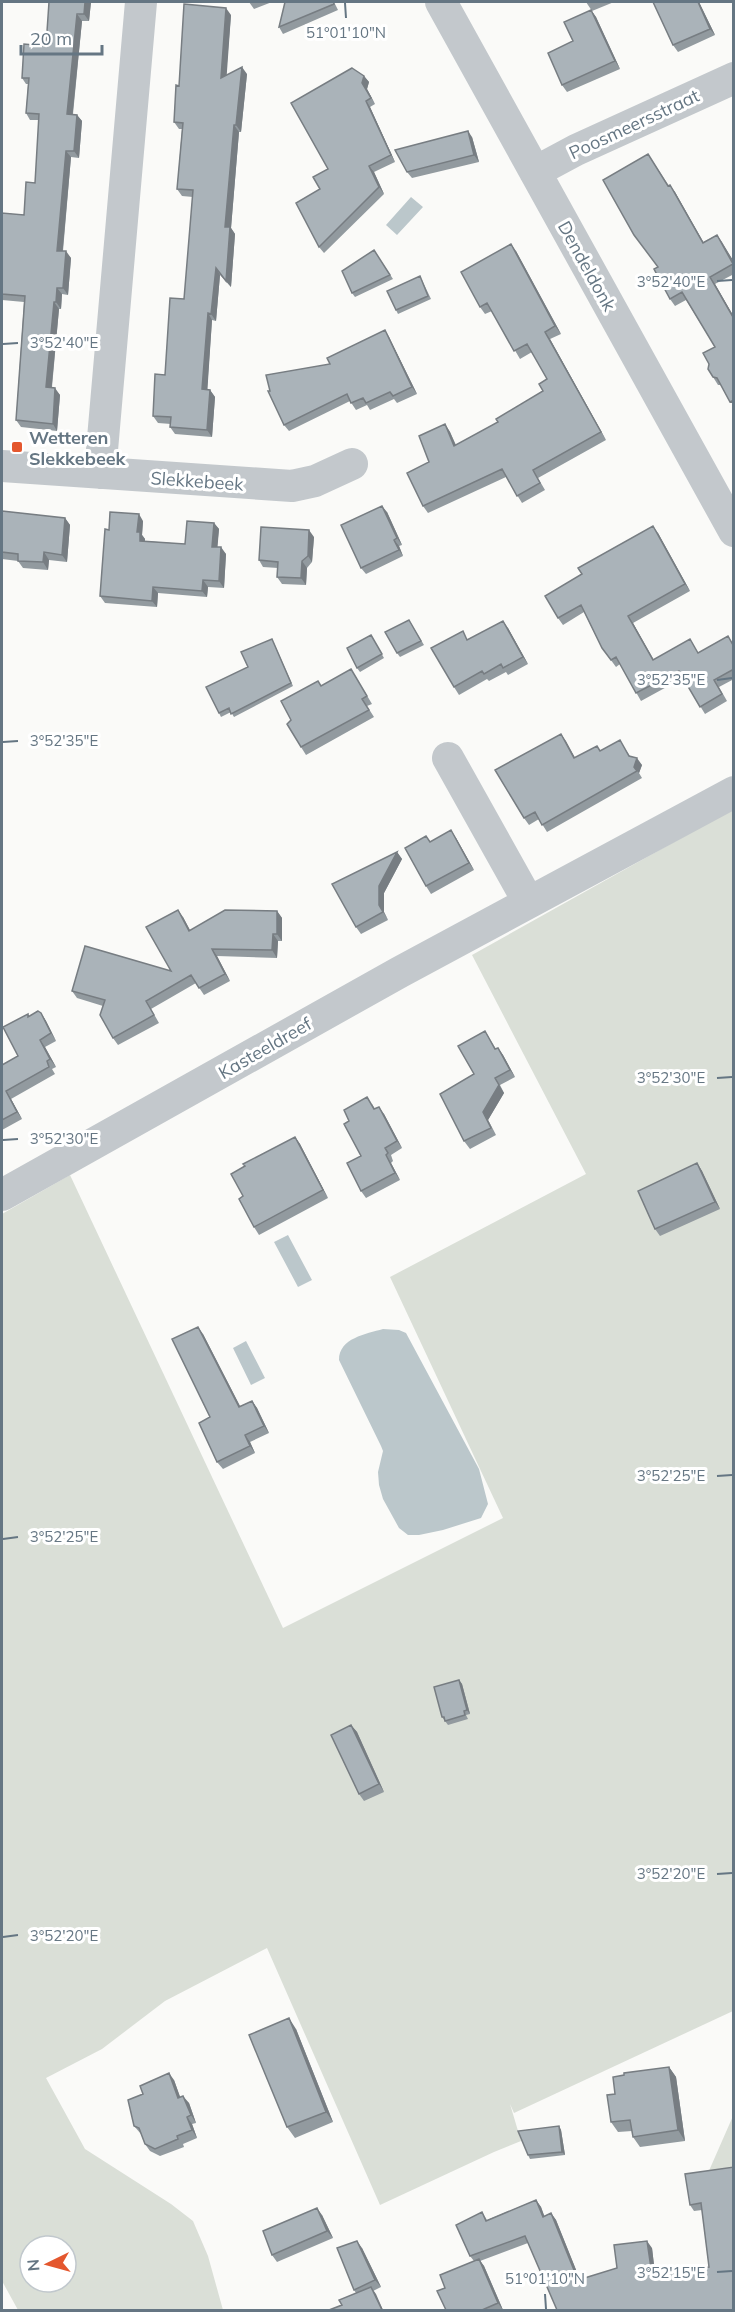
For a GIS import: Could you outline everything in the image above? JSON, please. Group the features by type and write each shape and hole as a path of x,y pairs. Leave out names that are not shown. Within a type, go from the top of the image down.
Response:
{"street":[{"path":"100,473 141,2"},
{"name":"Dendeldonk","path":"441,2 734,531"},
{"name":"Poosmeersstraat","path":"536,172 576,150 734,78"},
{"name":"Slekkebeek","path":"2,466 292,486 315,481 352,464"},
{"path":"448,758 528,901"},
{"name":"Kasteeldreef","path":"2,1195 528,901 734,792"}],"shaded area":[{"path":"411,197 423,207 397,235 386,225"},
{"path":"733,809 733,2011 514,2113 510,2104 521,2141 380,2205 267,1948 165,2001 102,2049 46,2078 85,2149 171,2204 193,2221 208,2256 223,2310 18,2310 2,2281 2,1214 70,1175 283,1628 503,1518 390,1277 586,1174 472,955"},
{"path":"288,1235 312,1280 298,1287 274,1242"},
{"path":"383,1329 406,1333 479,1469 488,1504 481,1518 443,1530 408,1535 399,1528 383,1499 378,1472 383,1451 339,1360 343,1347 348,1342"},
{"path":"246,1341 265,1378 251,1385 233,1348"},
{"path":"733,2116 733,2169 708,2173"}],"building":[{"path":"49,2 85,2 84,14 77,14 67,114 77,115 74,151 66,151 57,251 66,251 63,288 57,288 56,302 54,302 46,387 55,388 53,424 16,420 25,296 2,294 2,213 24,215 26,182 35,183 39,114 26,113 29,78 22,78 24,44 46,46"},
{"path":"285,2 333,2 334,4 279,27"},
{"path":"653,2 698,2 710,29 673,45"},
{"path":"184,4 226,8 221,78 242,67 236,125 234,125 225,227 230,227 226,281 216,268 211,314 208,313 202,389 210,390 207,430 170,427 171,417 153,416 155,374 165,375 170,298 184,299 193,190 177,189 183,123 174,122 176,85 179,86"},
{"path":"591,10 615,61 562,85 548,53 573,41 564,22"},
{"path":"352,68 364,76 362,83 371,98 366,101 391,155 369,166 379,187 319,247 296,203 320,189 313,177 328,169 291,103"},
{"path":"468,131 474,155 407,172 395,150"},
{"path":"648,154 668,186 670,185 703,243 717,235 733,264 710,277 734,319 734,404 730,402 717,378 713,377 708,369 709,364 703,353 715,347 682,292 670,299 654,269 658,267 634,235 603,180"},
{"path":"511,244 555,326 545,332 601,432 533,470 540,483 517,496 502,469 423,506 407,473 429,462 419,436 445,424 454,446 498,422 496,419 543,391 539,384 547,379 527,344 514,351 487,303 480,307 461,272"},
{"path":"374,250 390,275 352,293 342,271"},
{"path":"420,276 428,296 396,310 387,291"},
{"path":"385,330 412,387 393,396 390,392 366,403 363,398 351,403 347,394 284,425 268,391 270,391 266,375 330,364 327,358"},
{"path":"382,506 397,538 394,540 399,550 361,568 341,525"},
{"path":"2,511 65,518 62,555 44,552 43,562 18,561 18,554 2,552"},
{"path":"110,512 139,514 137,532 140,532 140,541 185,544 187,521 214,523 212,547 221,547 219,581 203,580 202,591 153,587 152,601 100,596 105,529 109,530"},
{"path":"653,526 685,584 628,616 653,660 690,639 698,653 728,636 734,647 734,669 714,680 722,694 700,707 679,671 636,693 616,657 611,660 602,648 581,605 558,618 545,596 582,574 578,568"},
{"path":"261,527 309,530 308,556 302,561 301,578 277,577 278,562 259,560"},
{"path":"409,620 421,641 397,653 385,632"},
{"path":"503,621 523,657 503,668 501,664 484,674 482,671 454,687 431,648 463,631 467,640"},
{"path":"371,635 382,654 357,668 347,648"},
{"path":"272,639 291,683 231,714 229,708 219,713 206,687 248,667 241,652"},
{"path":"351,669 367,696 362,699 369,710 301,747 287,724 291,720 281,701 318,681 321,686"},
{"path":"561,734 574,758 597,746 600,751 620,740 629,756 637,758 634,767 637,771 542,825 535,812 524,818 495,770"},
{"path":"451,830 469,863 426,886 405,848 426,836 430,842"},
{"path":"397,852 379,886 379,905 383,912 356,927 332,884"},
{"path":"178,910 189,931 225,910 277,911 277,934 273,934 272,950 212,949 225,974 199,988 191,975 146,1001 154,1015 113,1038 100,1015 105,1000 72,991 85,946 171,971 146,927"},
{"path":"38,1011 51,1033 40,1040 50,1059 47,1061 49,1067 6,1091 17,1112 2,1120 2,1065 18,1056 3,1027"},
{"path":"485,1031 510,1070 495,1078 499,1085 483,1112 491,1128 464,1141 440,1094 474,1074 458,1046"},
{"path":"367,1097 374,1109 379,1107 397,1141 385,1148 395,1173 361,1191 347,1163 361,1156 344,1124 349,1121 344,1110"},
{"path":"295,1137 323,1190 254,1227 239,1199 243,1196 231,1174 245,1166 243,1164"},
{"path":"697,1163 715,1202 655,1229 638,1191"},
{"path":"198,1327 239,1407 252,1401 264,1426 245,1435 250,1446 217,1462 199,1423 210,1417 172,1339"},
{"path":"459,1680 467,1710 464,1711 465,1715 445,1721 434,1687"},
{"path":"351,1725 379,1784 359,1794 331,1735"},
{"path":"289,2018 326,2112 287,2127 249,2035"},
{"path":"669,2067 678,2130 633,2137 630,2120 611,2122 607,2095 615,2094 613,2077 624,2075 624,2073"},
{"path":"169,2073 178,2098 183,2096 191,2115 187,2117 192,2130 155,2149 145,2144 139,2128 134,2126 128,2100 143,2094 140,2086"},
{"path":"559,2126 562,2152 528,2155 518,2131"},
{"path":"734,2167 734,2310 557,2310 525,2236 470,2256 456,2225 482,2212 486,2221 536,2200 543,2217 551,2213 578,2280 617,2268 614,2245 647,2241 652,2275 709,2267 701,2203 690,2205 685,2174"},
{"path":"317,2208 327,2231 272,2255 263,2231"},
{"path":"357,2241 375,2280 354,2290 337,2248"},
{"path":"479,2259 498,2303 482,2310 446,2310 437,2291 445,2288 440,2275"},
{"path":"371,2287 382,2310 329,2310 342,2305 339,2300"}],"place":[{"name":"Wetteren Slekkebeek","path":"17,447"}]}
